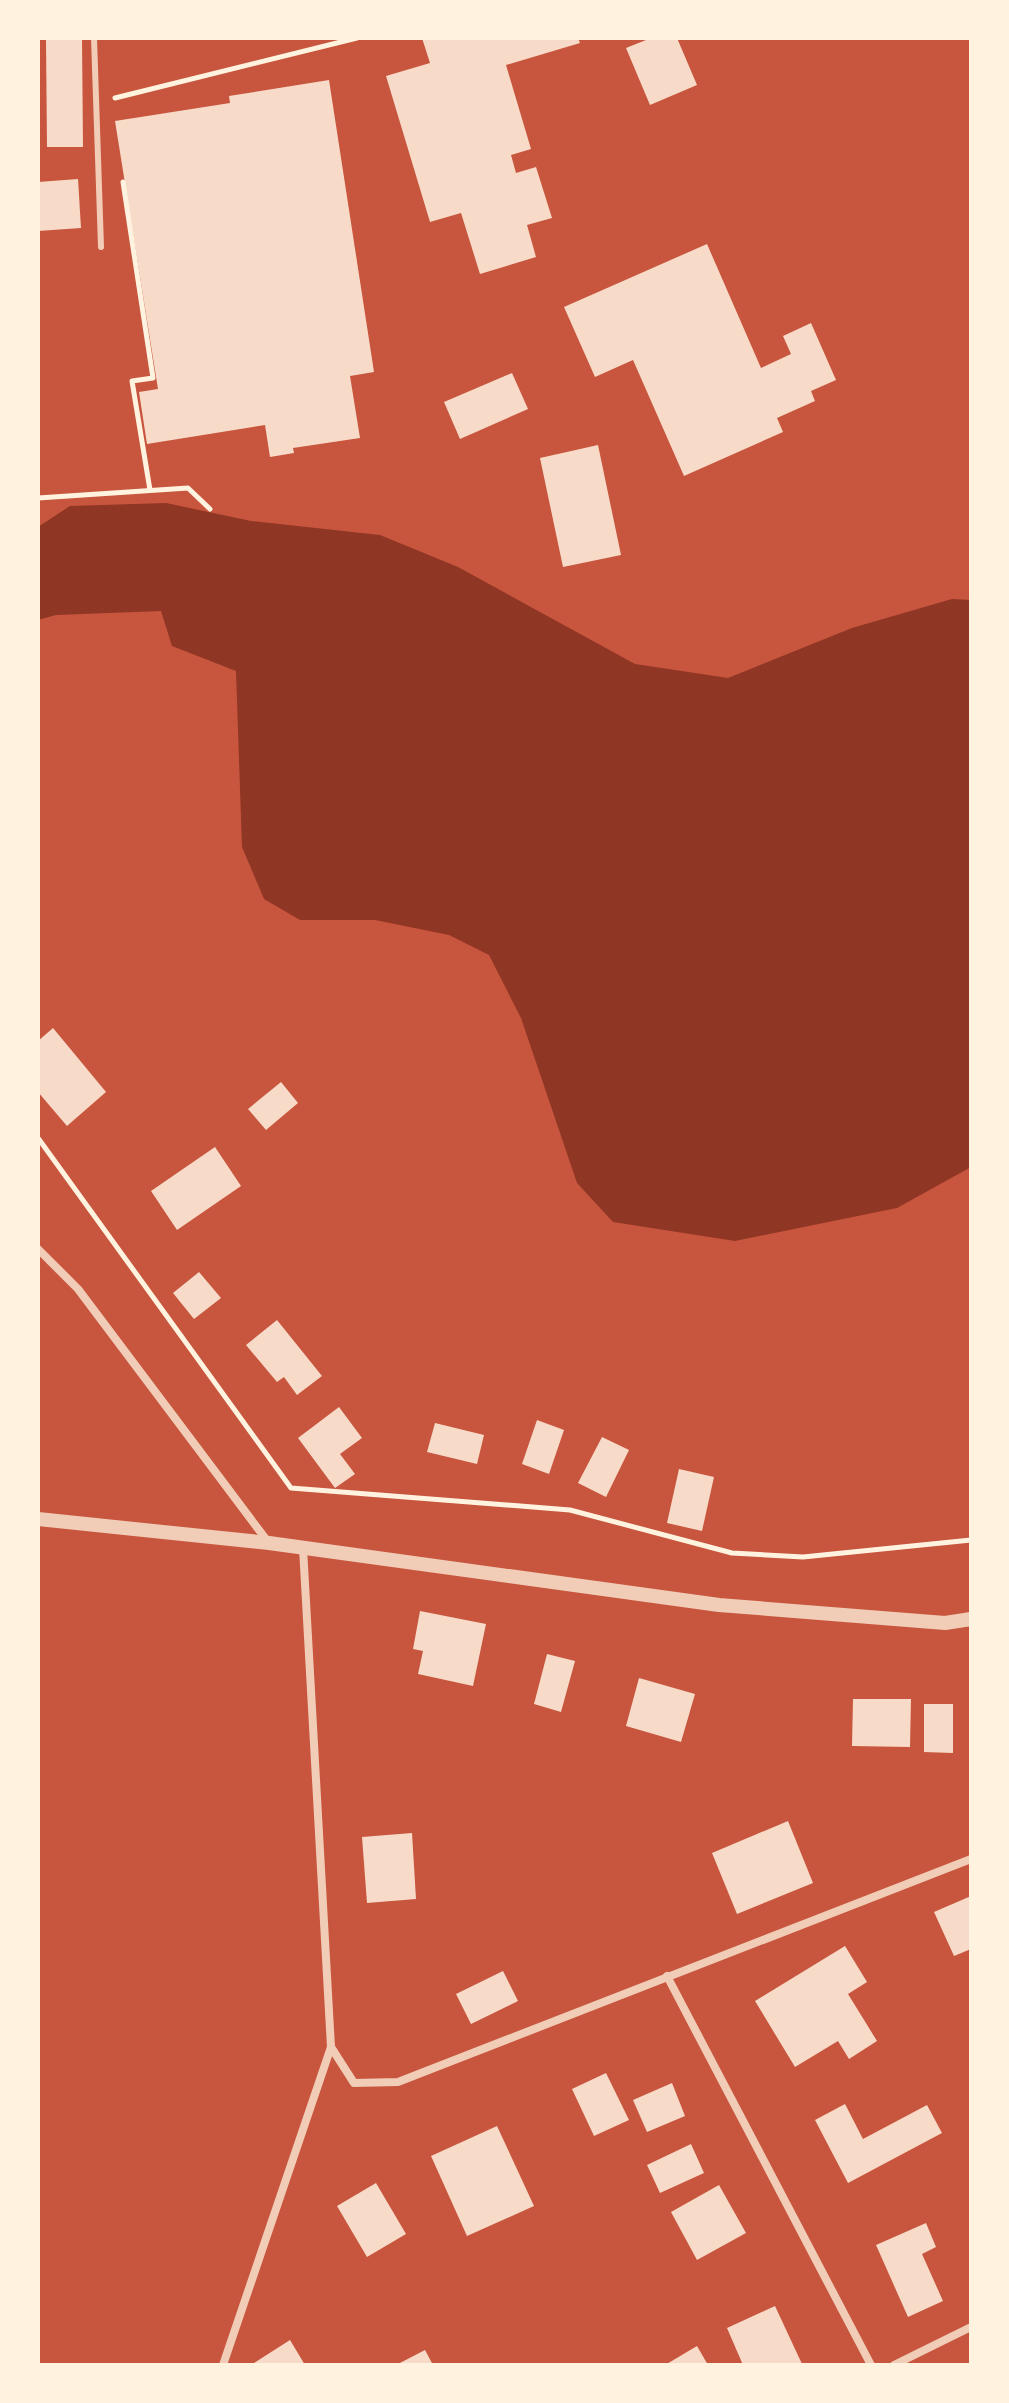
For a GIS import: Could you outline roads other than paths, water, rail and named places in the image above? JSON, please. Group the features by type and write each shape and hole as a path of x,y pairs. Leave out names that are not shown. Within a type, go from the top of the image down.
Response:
{"street":[{"path":"38,1249 78,1289 269,1543"},
{"path":"38,1519 269,1543 719,1605 945,1623 971,1619"},
{"path":"223,2365 331,2047 303,1548"},
{"path":"331,2047 354,2083 398,2082 971,1859"},
{"path":"667,1976 871,2365"},
{"path":"894,2365 971,2327"}],"lane":[{"path":"94,38 101,247"}]}
